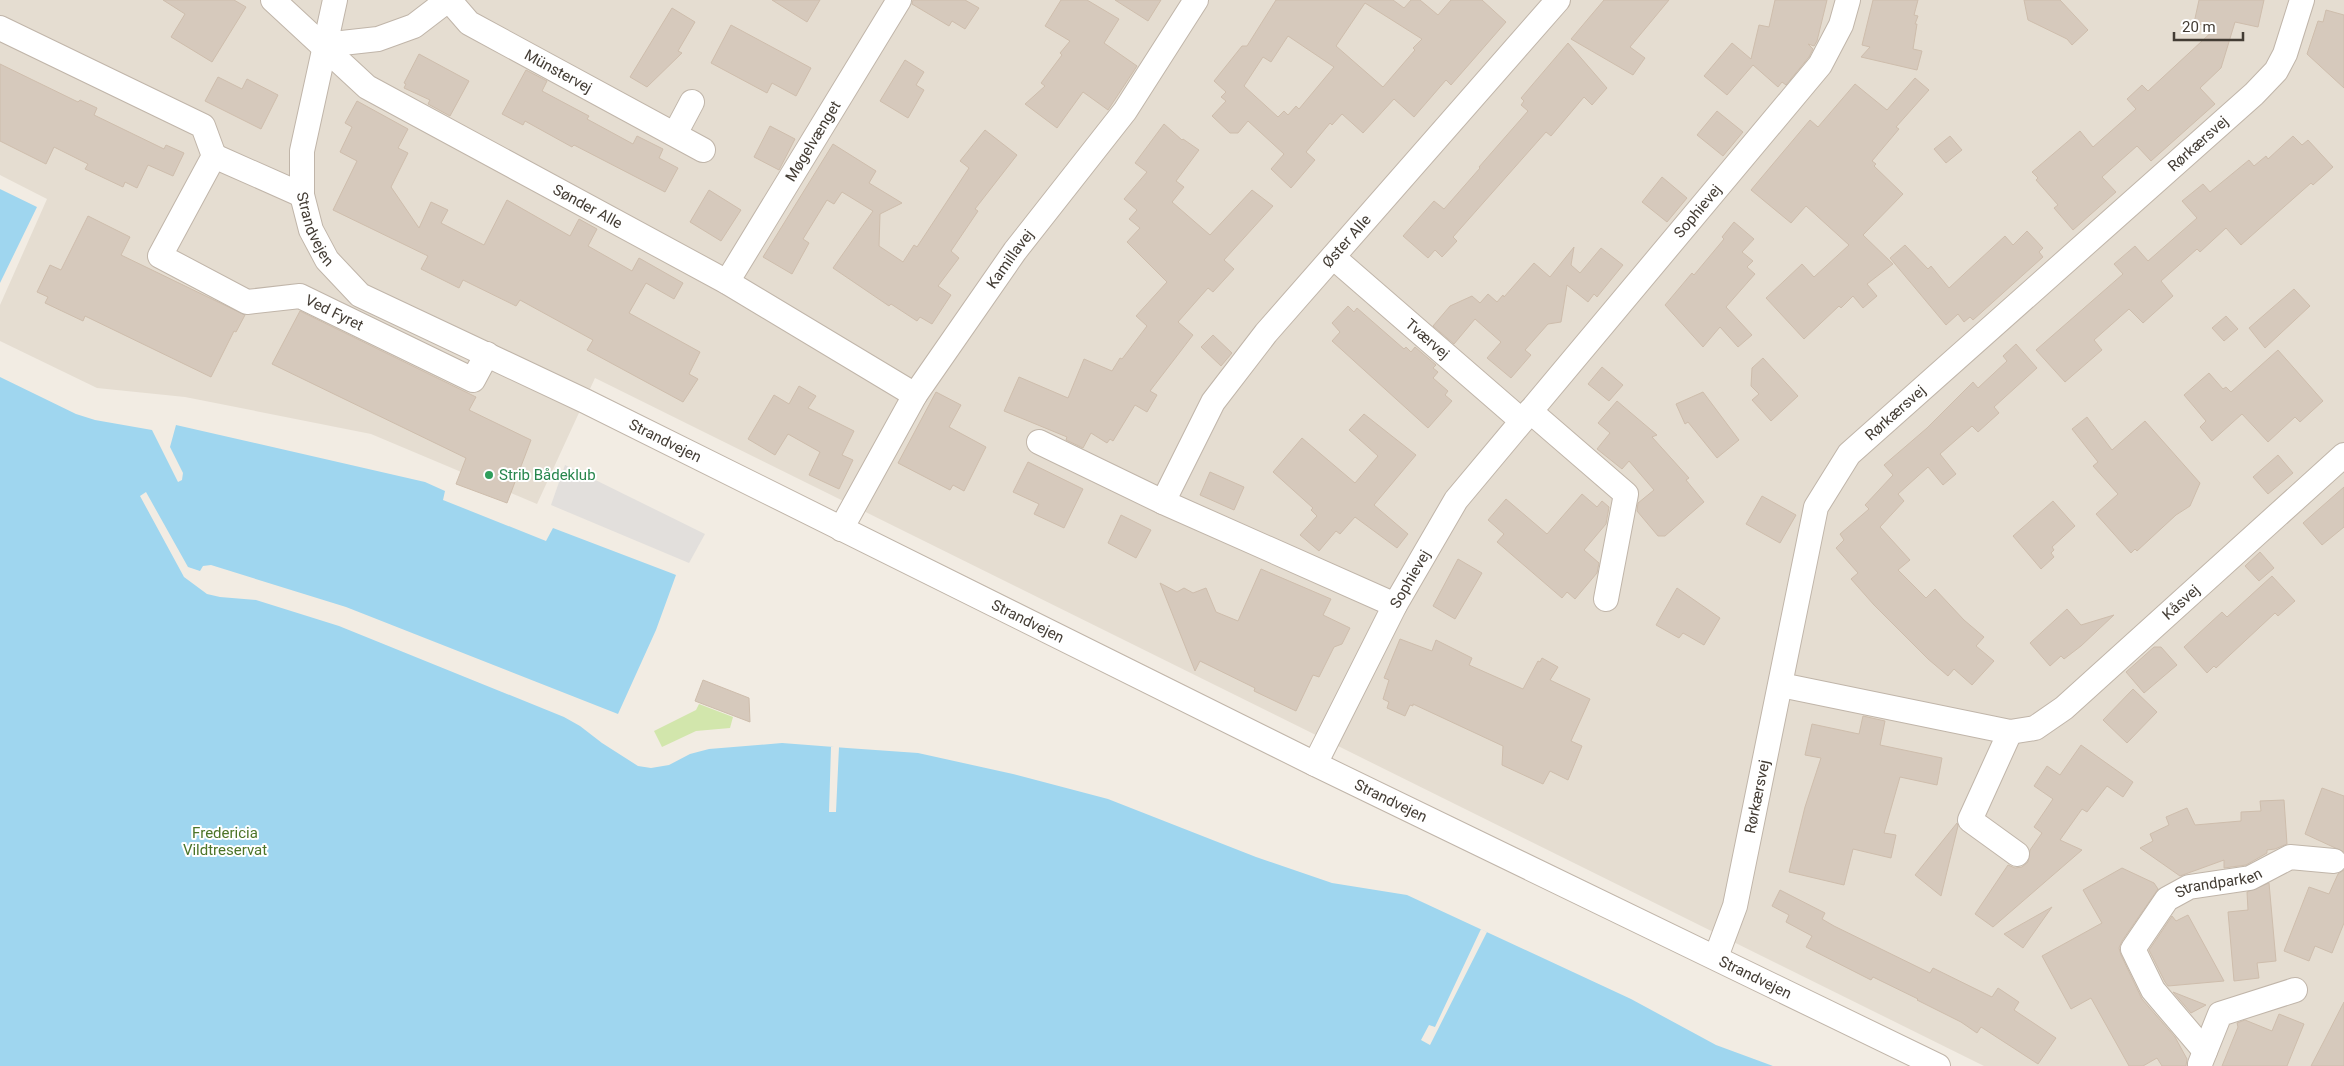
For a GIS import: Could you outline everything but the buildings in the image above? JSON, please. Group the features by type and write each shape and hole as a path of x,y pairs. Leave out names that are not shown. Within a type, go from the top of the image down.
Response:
{"street":[{"name":"Sønder Alle","path":"273,0 367,87 727,282 915,395"},
{"name":"Strandvejen","path":"334,0 302,151 302,195 311,230 327,260 360,294 487,354 1315,764 1938,1066"},
{"name":"Münstervej","path":"324,46 378,39 414,26 449,0 469,23 703,150"},
{"name":"Møgelvænget","path":"727,282 899,0"},
{"name":"Kamillavej","path":"841,529 915,395 1015,251 1125,111 1196,0"},
{"name":"Øster Alle","path":"1163,502 1213,402 1266,333 1558,0"},
{"name":"Sophievej","path":"1315,764 1395,605 1456,500 1820,65 1841,24 1848,0"},
{"name":"Rørkærsvej","path":"1716,957 1734,906 1781,685 1816,507 1849,454 2254,94 2276,71 2285,54 2302,0"},
{"path":"0,28 203,126 214,156 302,195"},
{"path":"675,134 692,102"},
{"name":"Ved Fyret","path":"214,156 160,256 247,302 300,296 473,380 487,354"},
{"name":"Tværvej","path":"1333,257 1526,416"},
{"path":"1526,416 1626,494 1606,599"},
{"path":"1039,442 1163,502 1395,605"},
{"name":"Kåsvej","path":"1781,685 2010,732 2035,728 2064,708 2344,454"},
{"path":"2010,732 1970,820 2017,854"},
{"name":"Strandparken","path":"2202,1058 2153,990 2133,949 2167,899 2189,887 2250,878 2290,857 2334,861"},
{"name":"Strandparken","path":"2202,1058 2220,1014 2295,990"}],"shaded area":[{"path":"0,0 2344,0 2344,1066 1984,1066 595,378 537,504 371,434 185,397 97,388 0,341 0,305 47,199 0,175"},
{"path":"565,465 705,534 689,563 551,505"}],"green space":[{"path":"699,704 733,717 730,728 696,731 662,747 654,731 696,710"}],"water":[{"path":"0,189 37,207 0,283"},
{"name":"Fredericia Vildtreservat","path":"0,377 76,414 95,420 152,430 178,482 182,480 183,473 170,447 176,425 425,482 445,491 443,500 546,541 553,528 676,575 656,630 618,714 346,607 211,565 203,566 200,571 188,567 146,492 140,496 184,577 207,594 256,600 339,626 564,717 638,766 651,768 669,765 690,754 709,749 782,743 918,753 1013,774 1108,799 1256,857 1332,883 1407,895 1631,999 1716,1045 1773,1066 0,1066"}],"pier":[{"path":"831,747 839,747 836,812 829,812"},
{"path":"1481,929 1487,932 1430,1045 1421,1040 1429,1025 1435,1027"}],"place":[{"name":"Strib Bådeklub","path":"489,475"}]}
